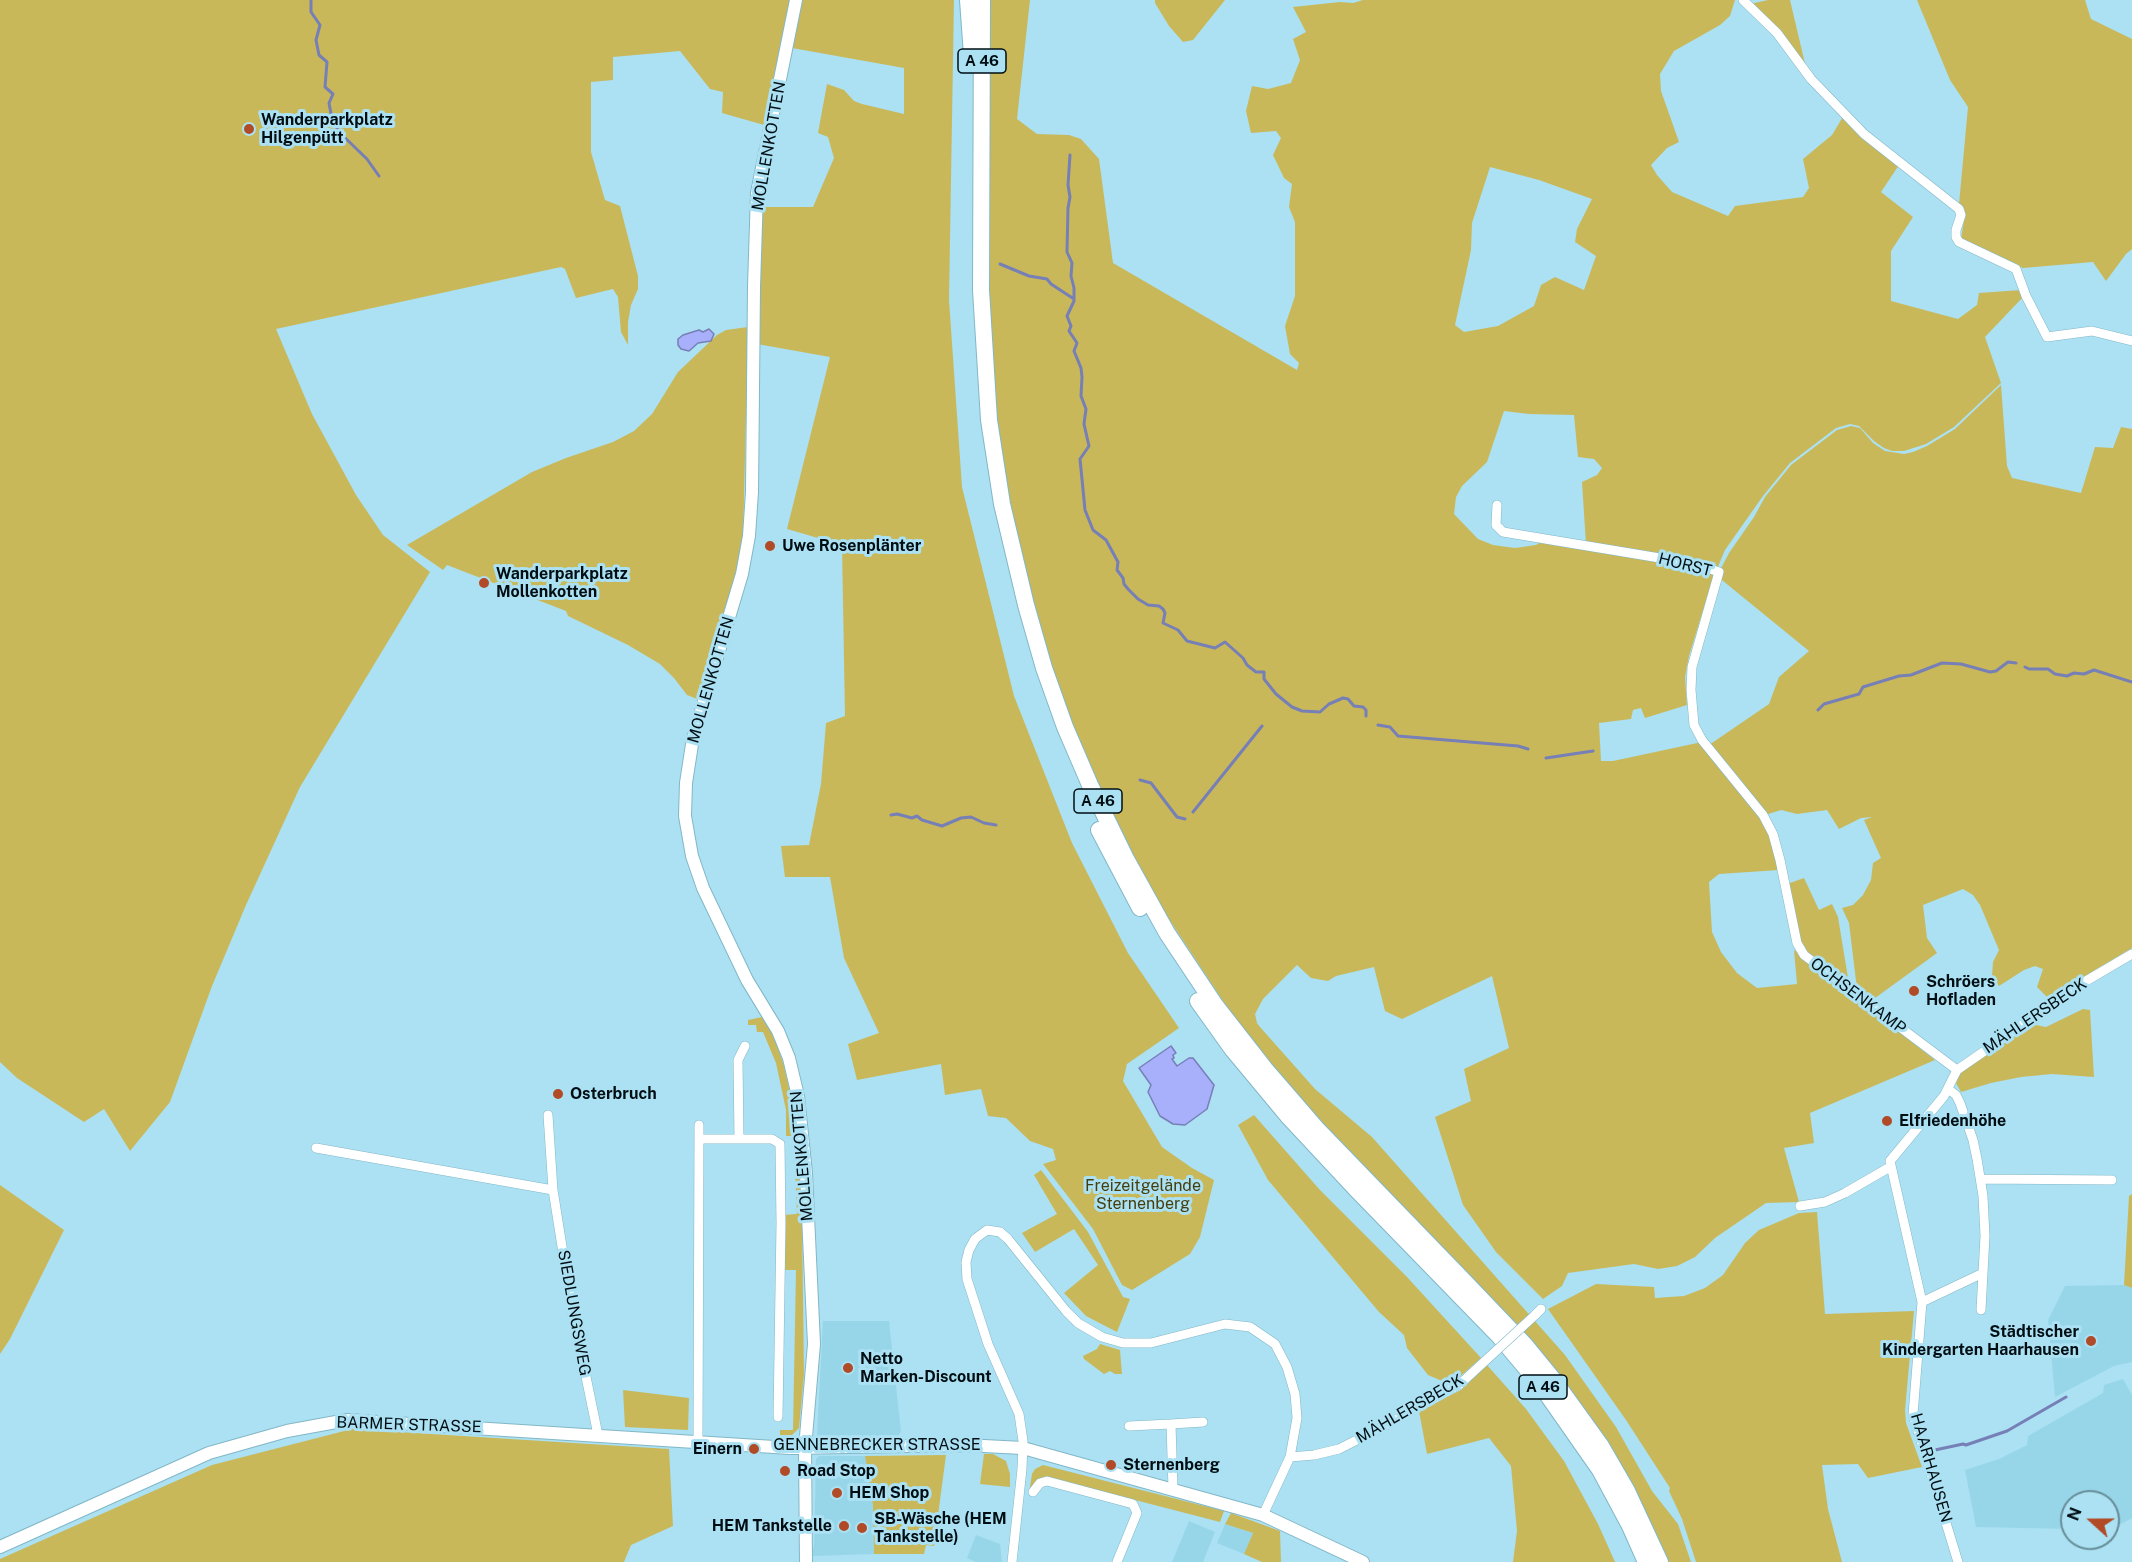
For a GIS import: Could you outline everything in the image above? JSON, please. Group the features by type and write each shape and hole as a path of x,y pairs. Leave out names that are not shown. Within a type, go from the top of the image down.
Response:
{"highway":[{"name":"A 46","path":"968,0 975,84 971,220 972,320 984,454 1002,552 1023,630 1041,690 1077,782 1114,861 1150,925 1181,975 1233,1050 1287,1115 1357,1191 1500,1337 1542,1387 1600,1470 1646,1562"},
{"name":"A 46","path":"982,0 980,282 982,344 989,420 1002,504 1028,615 1065,726 1090,785 1126,859 1162,924 1215,1005 1265,1069 1323,1136 1472,1289 1552,1378 1600,1446 1627,1491 1660,1562"}],"main road":[{"name":"MOLLENKOTTEN","path":"796,0 758,193 754,286 752,492 749,536 742,574 693,738 686,783 685,816 692,856 703,888 747,980 778,1031 789,1058 798,1096 806,1173 814,1344 805,1448"},
{"name":"BARMER STRASSE","path":"0,1547 209,1453 317,1424 369,1420 698,1440"},
{"name":"GENNEBRECKER STRASSE","path":"698,1440 805,1448 964,1444 1023,1448 1263,1515 1363,1562"},
{"path":"805,1448 806,1562"}],"street":[{"path":"1743,0 1777,33 1811,79 1864,134 1959,208 1961,215 1956,237 1959,242 2016,269 2026,296 2047,338 2092,331 2132,341"},
{"name":"HORST","path":"1497,505 1496,525 1503,532 1696,564 1719,572 1692,667 1691,690 1695,725 1702,740 1730,774"},
{"name":"OCHSENKAMP","path":"1730,774 1763,815 1773,834 1797,943 1804,955 1957,1070"},
{"name":"MÄHLERSBECK","path":"1957,1070 2086,981 2132,954"},
{"path":"739,1139 738,1060 745,1046"},
{"path":"1800,1206 1825,1202 1890,1167 1893,1156 1948,1089 1957,1070"},
{"path":"1948,1089 1956,1095 1960,1103 1970,1131 1981,1179 1985,1236 1981,1310"},
{"name":"SIEDLUNGSWEG","path":"548,1114 553,1190 572,1309 598,1435"},
{"path":"698,1440 699,1125"},
{"name":"GENNEBRECKER STRASSE","path":"700,1139 772,1139 780,1144 778,1417"},
{"path":"316,1148 553,1190"},
{"name":"HAARHAUSEN","path":"1890,1167 1923,1302 1913,1415 1958,1562"},
{"path":"1981,1179 2112,1180"},
{"path":"1012,1562 1023,1448 1019,1414 988,1344 967,1279 966,1262 969,1250 975,1239 987,1230 1000,1232 1008,1239 1066,1311 1078,1323 1102,1337 1123,1343 1150,1343 1225,1324 1250,1327 1267,1337 1282,1355 1295,1394 1297,1418 1290,1457 1263,1515"},
{"path":"1923,1302 1983,1273"},
{"name":"MÄHLERSBECK","path":"1290,1457 1314,1455 1339,1449 1460,1384 1538,1312"},
{"path":"1129,1426 1203,1422"},
{"path":"1171,1424 1173,1489"},
{"path":"1034,1492 1040,1483 1047,1481 1133,1504 1137,1513 1117,1562"}],"shaded area":[{"name":"Städtischer Kindergarten Haarhausen","path":"2124,1285 2132,1288 2132,1362 2114,1366 2055,1397 2048,1320 2065,1286"},
{"path":"823,1321 889,1321 901,1432 894,1440 824,1441 817,1434"},
{"path":"2123,1379 2132,1395 2132,1518 2120,1525 2120,1490 2060,1490 2060,1529 1976,1527 1965,1470 1999,1459 2027,1445 2028,1436 2103,1393 2104,1385"},
{"name":"HEM Tankstelle","path":"819,1456 865,1456 873,1506 874,1554 812,1556 816,1459"},
{"path":"1189,1521 1215,1532 1203,1562 1172,1562"},
{"path":"1225,1524 1253,1533 1244,1554 1217,1543"},
{"path":"976,1535 1000,1544 1002,1562 976,1562 967,1558"}],"green space":[{"path":"0,0 790,0 764,125 722,113 723,92 710,89 680,51 613,57 613,80 591,82 591,152 605,200 620,206 638,276 638,289 631,305 628,322 628,345 621,332 618,297 613,289 576,298 565,269 561,267 276,329 312,414 356,495 383,535 430,572 300,787 212,986 170,1102 130,1151 104,1109 84,1122 17,1078 0,1062"},
{"name":"Freizeitgelände Sternenberg","path":"801,0 954,0 949,300 962,487 1014,696 1072,843 1128,953 1179,1028 1127,1064 1123,1081 1162,1147 1214,1180 1200,1237 1190,1254 1132,1290 1122,1285 1093,1229 1043,1164 1056,1160 1053,1149 1030,1141 1006,1118 988,1116 981,1089 945,1095 941,1064 857,1080 848,1044 879,1033 844,958 830,877 785,877 781,846 809,845 821,784 826,723 845,716 842,545 787,529 830,357 757,344 762,207 813,207 834,158 828,137 818,133 827,84 844,90 854,101 904,114 904,68 792,48"},
{"path":"989,0 1030,0 1017,119 1037,134 1069,135 1081,139 1099,159 1113,263 1297,370 1299,363 1290,354 1285,326 1295,296 1295,222 1289,207 1292,184 1284,178 1273,155 1281,138 1276,131 1251,133 1246,111 1252,86 1268,89 1291,83 1300,60 1293,39 1306,32 1293,7 1340,2 1353,3 1363,0 1735,0 1730,16 1720,25 1674,51 1660,74 1661,91 1679,142 1667,148 1651,165 1672,192 1728,216 1735,206 1803,197 1809,188 1803,159 1832,135 1844,115 1899,165 1881,192 1913,217 1891,251 1891,301 1958,319 1977,305 1979,293 2021,290 2024,296 1985,337 2001,383 1954,427 1926,444 1904,451 1884,448 1859,426 1850,424 1836,428 1790,463 1763,496 1725,550 1717,569 1586,544 1582,482 1597,475 1602,468 1594,459 1578,457 1574,415 1504,411 1487,462 1462,486 1456,497 1454,514 1478,539 1493,545 1515,548 1536,545 1544,540 1715,571 1689,656 1685,677 1687,705 1645,718 1641,708 1633,710 1631,719 1599,723 1601,761 1613,761 1702,742 1763,820 1774,844 1779,870 1719,874 1709,882 1712,932 1721,952 1737,973 1757,988 1797,984 1794,950 1935,1060 1810,1113 1814,1143 1784,1148 1799,1202 1766,1203 1715,1238 1695,1257 1677,1266 1658,1269 1634,1264 1568,1273 1562,1286 1543,1299 1496,1252 1463,1205 1435,1117 1471,1101 1464,1069 1509,1048 1492,976 1402,1019 1385,1011 1374,967 1336,976 1328,981 1311,978 1297,965 1263,999 1255,1014 1260,1027 1315,1089 1372,1137 1565,1355 1616,1427 1652,1491 1678,1524 1691,1562 1664,1562 1641,1509 1293,1097 1248,1039 1132,863 1096,785 1040,646 1015,554 986,348","holes":["1490,167 1539,180 1592,199 1577,229 1575,242 1596,256 1584,290 1555,277 1541,285 1534,306 1498,326 1464,332 1455,325 1471,250 1472,223"]},
{"path":"1155,0 1225,0 1193,40 1183,42 1169,26"},
{"path":"1768,0 1790,0 1807,72 1750,4"},
{"path":"1917,0 2085,0 2091,19 2132,39 2132,249 2106,281 2093,262 2023,268 1968,245 1961,239 1965,214 1964,208 1959,204 1968,107 1950,80"},
{"path":"748,327 743,542 735,576 697,699 687,695 660,664 628,645 568,616 566,611 447,565 443,570 407,545 532,472 613,442 634,431 652,414 678,372 717,335 726,330"},
{"path":"2001,385 2007,466 2012,478 2081,493 2095,447 2113,448 2121,427 2132,429 2132,948 2048,998 2037,987 2043,969 2035,966 2024,970 1999,986 1992,976 1993,962 1999,950 1980,905 1973,895 1963,889 1923,905 1927,938 1937,953 1871,1001 1857,989 1849,923 1842,908 1853,905 1863,895 1871,880 1873,863 1881,858 1864,820 1872,817 1861,818 1839,829 1827,810 1797,814 1781,810 1765,815 1709,745 1769,704 1779,677 1809,651 1717,576 1765,497 1791,465 1837,430 1851,426 1860,428 1873,443 1885,451 1904,454 1913,452 1955,429"},
{"path":"1804,878 1819,910 1832,904 1838,917 1849,984 1800,947 1787,884"},
{"path":"2083,1009 2090,1010 2094,1077 2052,1074 2021,1077 1961,1092 1956,1083 1961,1072 2031,1024 2046,1027"},
{"path":"762,1017 774,1036 784,1066 795,1115 797,1141 791,1141 791,1136 786,1136 786,1110 776,1063 763,1032 757,1032 756,1025 748,1025 748,1020"},
{"path":"1254,1115 1320,1190 1407,1277 1481,1358 1456,1380 1449,1384 1428,1375 1407,1348 1404,1335 1379,1312 1268,1180 1238,1125"},
{"path":"797,1145 802,1220 804,1374 799,1428 792,1435 780,1435 780,1430 793,1430 796,1270 783,1270 783,1215 797,1214 794,1146"},
{"path":"1041,1170 1088,1232 1123,1297 1130,1299 1117,1332 1086,1316 1064,1293 1098,1265 1074,1229 1035,1252 1022,1233 1057,1214 1034,1175"},
{"path":"0,1185 64,1230 10,1339 0,1354"},
{"path":"2132,1194 2132,1288 2124,1285 2129,1196"},
{"path":"1817,1212 1825,1314 1914,1311 1905,1410 1906,1423 1922,1467 1868,1478 1858,1464 1822,1465 1828,1509 1842,1562 1696,1562 1682,1519 1669,1491 1670,1488 1626,1420 1548,1309 1596,1284 1654,1287 1655,1298 1684,1296 1705,1288 1723,1275 1745,1243 1759,1230 1799,1213"},
{"path":"1100,1344 1120,1350 1122,1374 1110,1371 1104,1374 1084,1359 1083,1356 1097,1349"},
{"path":"1487,1365 1526,1409 1564,1461 1598,1524 1615,1562 1513,1562 1517,1531 1511,1466 1489,1438 1427,1454 1419,1411 1461,1390"},
{"path":"623,1390 689,1398 688,1430 625,1427"},
{"path":"352,1429 669,1449 673,1526 631,1545 624,1562 0,1562 0,1559 212,1465"},
{"path":"984,1454 993,1454 1006,1461 1010,1474 1010,1487 980,1484"},
{"path":"946,1455 934,1546 926,1545 924,1554 874,1554 873,1506 865,1456"},
{"path":"1043,1465 1224,1511 1220,1522 1050,1478 1039,1479 1029,1493 1032,1474 1035,1469"},
{"path":"1231,1513 1280,1531 1281,1562 1262,1562 1244,1554 1253,1533 1225,1524"}],"water":[{"path":"709,329 714,334 711,341 698,343 689,351 681,349 678,345 678,339 683,335"},
{"path":"1171,1046 1176,1053 1172,1059 1177,1066 1193,1058 1214,1085 1207,1109 1185,1125 1173,1124 1160,1116 1148,1092 1151,1085 1139,1068"}],"waterway":[{"path":"311,0 311,12 320,25 316,40 319,55 327,62 325,87 333,94 329,103 332,119 339,132 367,159 379,176"},
{"path":"1070,155 1067,252 1072,263 1074,301 1067,316 1071,326 1069,331 1077,343 1074,351 1081,368 1081,396 1086,409 1084,424 1089,446 1080,459 1085,510 1093,530 1106,540 1118,562 1117,570 1128,589 1148,605 1159,606 1163,609 1165,613 1163,623 1178,630 1187,641 1215,648 1225,642 1256,672 1264,672 1264,679 1276,694 1292,707 1302,711 1320,712 1329,704 1343,698 1348,699 1354,706 1363,707 1366,710 1366,716"},
{"path":"1000,264 1029,276 1047,279 1074,299"},
{"path":"1818,710 1824,704 1859,694 1863,687 1899,676 1911,675 1942,663 1961,664 1990,672 1996,671 2008,662 2016,663"},
{"path":"2025,667 2048,669 2055,674 2067,676 2094,670 2132,682"},
{"path":"1378,725 1390,727 1398,736 1518,746 1528,749"},
{"path":"1193,812 1262,726"},
{"path":"1546,758 1593,751"},
{"path":"1140,780 1151,783 1177,817 1185,819"},
{"path":"891,815 897,814 912,818 917,816 922,820 942,826 961,818 971,817 996,825"},
{"path":"1935,1450 1966,1445 2007,1431 2066,1397"}],"place":[{"name":"Wanderparkplatz Hilgenpütt","path":"249,129"},
{"name":"Uwe Rosenplänter","path":"770,546"},
{"name":"Wanderparkplatz Mollenkotten","path":"484,583"},
{"name":"Schröers Hofladen","path":"1914,991"},
{"name":"Osterbruch","path":"558,1094"},
{"name":"Elfriedenhöhe","path":"1887,1121"},
{"name":"Städtischer Kindergarten Haarhausen","path":"2091,1341"},
{"name":"Netto Marken-Discount","path":"848,1368"},
{"name":"Einern","path":"754,1449"},
{"name":"Sternenberg","path":"1111,1465"},
{"name":"Road Stop","path":"785,1471"},
{"name":"HEM Shop","path":"837,1493"},
{"name":"HEM Tankstelle","path":"844,1526"},
{"name":"SB-Wäsche (HEM Tankstelle)","path":"862,1528"}]}
